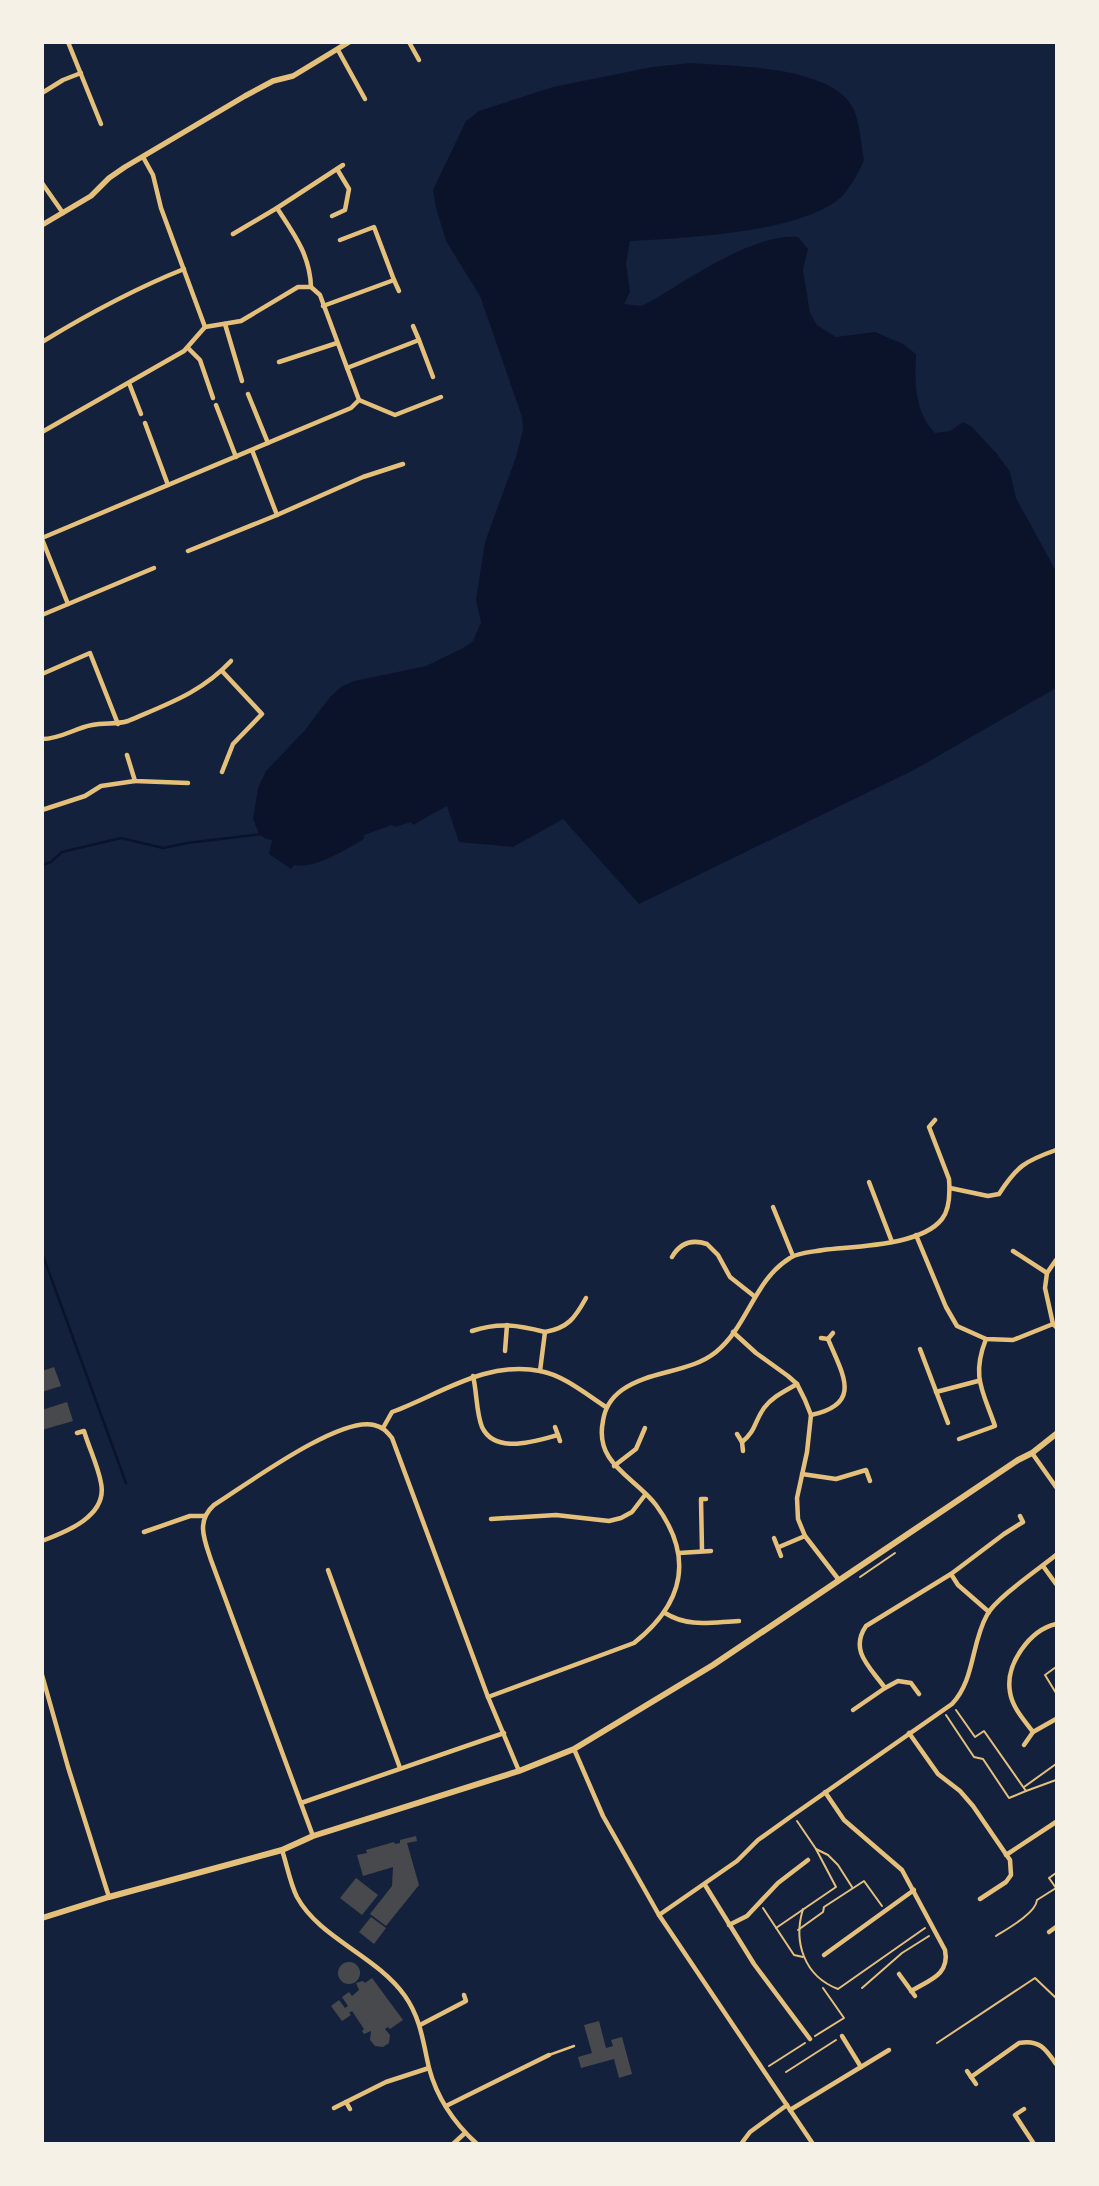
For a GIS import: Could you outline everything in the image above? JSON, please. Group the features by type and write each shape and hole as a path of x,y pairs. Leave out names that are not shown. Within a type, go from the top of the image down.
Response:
{"main road":[{"path":"42,1918 109,1897 282,1850 313,1836 519,1771 574,1749 713,1666 1018,1460 1032,1453 1056,1434"}],"street":[{"path":"68,42 101,124"},
{"path":"42,225 91,196 119,170 245,96 273,81 293,76 349,42"},
{"path":"409,42 419,60"},
{"path":"338,50 364,99"},
{"path":"42,93 63,80 80,73"},
{"path":"143,157 153,175 160,208 204,327"},
{"path":"233,234 343,165"},
{"path":"332,216 345,210 349,189 336,169"},
{"path":"42,184 63,212"},
{"path":"277,208 299,242 311,268 311,287 320,296 359,400 395,415 441,397"},
{"path":"340,240 374,227 399,291"},
{"path":"42,342 92,312 144,285 184,269"},
{"path":"323,306 394,280"},
{"path":"42,432 188,348 204,327 241,321 298,287 311,287"},
{"path":"225,324 242,381"},
{"path":"413,326 433,377"},
{"path":"347,368 419,340"},
{"path":"279,362 337,343"},
{"path":"188,348 200,360 213,398"},
{"path":"129,383 141,414"},
{"path":"248,394 268,443"},
{"path":"68,604 42,538 351,408 359,400"},
{"path":"216,405 236,457"},
{"path":"144,423 168,485"},
{"path":"252,450 277,515"},
{"path":"188,552 363,477 403,464"},
{"path":"42,615 154,568"},
{"path":"42,674 90,653 118,724"},
{"path":"42,738 68,734 90,725 118,724 194,693 222,671 231,661"},
{"path":"222,671 262,714 233,744 222,772"},
{"path":"127,755 135,781"},
{"path":"42,810 86,796 101,786 135,781 188,783"},
{"path":"488,1697 618,1650 645,1634 665,1613 677,1582 679,1553 666,1520 655,1504 614,1466 604,1449 602,1436 606,1407 612,1398 632,1384 707,1358 717,1351 734,1332 754,1296 766,1280 793,1256 892,1242 916,1235 943,1218 947,1209 950,1188 949,1179 929,1127 935,1120"},
{"path":"950,1188 988,1196 999,1194 1010,1176 1026,1161 1056,1150"},
{"path":"869,1182 892,1242"},
{"path":"773,1207 793,1256"},
{"path":"916,1235 946,1307 957,1326 986,1339 1013,1340 1055,1326 1045,1288 1047,1273 1056,1260"},
{"path":"672,1257 681,1245 689,1242 707,1244 718,1255 730,1277 754,1296"},
{"path":"1013,1251 1047,1273"},
{"path":"472,1331 491,1325 507,1325 545,1332 559,1330 575,1318 586,1298"},
{"path":"505,1351 507,1325"},
{"path":"540,1370 545,1332"},
{"path":"734,1332 797,1384 811,1415 797,1509 805,1536 839,1580"},
{"path":"828,1340 833,1333"},
{"path":"821,1338 828,1340"},
{"path":"959,1439 995,1426 978,1380 979,1355 986,1339"},
{"path":"811,1415 834,1408 839,1404 845,1388 843,1377 828,1340"},
{"path":"920,1349 948,1423"},
{"path":"383,1428 392,1412 433,1396 460,1381 473,1376 516,1370 540,1370 570,1384 606,1407"},
{"path":"473,1376 480,1420 486,1433 493,1439 502,1443 524,1443 558,1435"},
{"path":"936,1392 978,1380"},
{"path":"742,1442 752,1434 764,1408 774,1398 797,1384"},
{"path":"313,1836 204,1539 202,1528 205,1516 214,1505 301,1448 323,1437 362,1424 383,1428 392,1438 488,1697 519,1771"},
{"path":"555,1427 560,1441"},
{"path":"614,1466 636,1449 645,1428"},
{"path":"42,1541 72,1529 87,1518 101,1496 102,1484 84,1431 77,1433"},
{"path":"643,1434 648,1436"},
{"path":"736,1434 742,1442 743,1451"},
{"path":"1032,1453 1056,1487"},
{"path":"802,1474 836,1478 866,1470 870,1481"},
{"path":"491,1519 556,1516 609,1521 632,1512 645,1495"},
{"path":"702,1550 701,1499 706,1499"},
{"path":"144,1532 190,1516 205,1516"},
{"path":"1020,1516 1028,1526"},
{"path":"885,1688 859,1651 858,1638 866,1626 950,1574 1023,1522"},
{"path":"779,1547 805,1536"},
{"path":"774,1538 781,1556"},
{"path":"679,1553 702,1550 711,1551"},
{"path":"659,1915 705,1885 737,1861 758,1840 952,1704 964,1688 981,1628 988,1612 1056,1555"},
{"path":"1042,1566 1056,1584"},
{"path":"328,1570 400,1768"},
{"path":"950,1574 988,1612"},
{"path":"665,1613 679,1621 739,1621"},
{"path":"724,1622 724,1628"},
{"path":"1033,1732 1016,1709 1010,1692 1010,1672 1018,1654 1031,1640 1047,1626 1056,1624"},
{"path":"42,1675 68,1767 109,1897"},
{"path":"853,1710 898,1681 911,1683 919,1694"},
{"path":"1024,1745 1033,1732 1056,1719"},
{"path":"301,1803 504,1733"},
{"path":"909,1733 938,1774 960,1791 978,1812 1010,1860 1011,1875 1006,1882 980,1898"},
{"path":"574,1749 603,1816 659,1915 813,2144"},
{"path":"825,1792 844,1820 894,1861 914,1890 945,1950 947,1961 943,1971 911,1991"},
{"path":"1006,1854 1056,1822"},
{"path":"282,1850 297,1896 314,1919 377,1965 406,1997 420,2025 429,2068 435,2086 465,2133 477,2144"},
{"path":"729,1925 747,1916 778,1883 808,1860"},
{"path":"705,1885 754,1964 810,2039"},
{"path":"824,1955 914,1890"},
{"path":"1049,1932 1056,1927"},
{"path":"899,1974 915,1996"},
{"path":"420,2025 466,2001 464,1995"},
{"path":"786,2017 791,2014"},
{"path":"842,2036 861,2067"},
{"path":"971,2077 1019,2044 1029,2041 1045,2048 1056,2064"},
{"path":"790,2110 889,2050"},
{"path":"446,2106 549,2055"},
{"path":"529,2065 532,2071"},
{"path":"334,2108 394,2079 429,2068"},
{"path":"967,2071 976,2084"},
{"path":"346,2102 350,2109"},
{"path":"741,2144 750,2132 787,2105"},
{"path":"1024,2109 1015,2115 1034,2144"},
{"path":"453,2144 465,2133"}],"lane":[{"path":"549,2055 574,2046"}],"path":[{"path":"1056,1667 1045,1675 1056,1693"},
{"path":"952,1704 975,1737 984,1731 1026,1791"},
{"path":"942,1710 974,1758 983,1759 1009,1798 1048,1782 1051,1784 1056,1780"},
{"path":"1023,1787 1056,1764"},
{"path":"776,1928 836,1887 816,1849 793,1815"},
{"path":"816,1849 833,1860 852,1888"},
{"path":"996,1936 1027,1916 1037,1905 1038,1900 1056,1888 1049,1878 1056,1873"},
{"path":"798,1930 823,1912 824,1908 864,1881 885,1910"},
{"path":"759,1902 794,1955 803,1957"},
{"path":"803,1909 798,1930 803,1957 823,1982 838,1989 931,1924"},
{"path":"862,1988 902,1953 935,1932"},
{"path":"937,2043 1035,1978 1056,1998"},
{"path":"823,1988 844,2018"},
{"path":"786,2072 842,2036"},
{"path":"763,2070 778,2060"}],"water":[{"path":"690,63 754,67 803,76 825,84 842,94 853,108 859,126 864,160 856,177 845,193 828,206 804,217 744,231 630,241 626,263 630,292 624,304 642,306 718,261 759,243 779,238 798,237 808,249 803,270 810,313 817,325 836,337 875,332 903,344 916,354 916,386 919,406 935,433 950,431 963,422 972,427 997,454 1010,472 1016,498 1056,571 1056,688 914,770 639,904 563,819 513,847 459,842 447,806 413,825 411,822 395,827 392,825 364,835 364,839 330,858 302,866 294,865 291,869 269,854 272,840 266,839 259,834 253,819 258,788 266,771 305,730 330,697 341,687 354,681 426,666 473,641 481,622 476,600 485,542 516,457 523,430 522,417 480,296 446,241 436,208 433,190 466,121 479,111 553,87 652,67"}],"building":[{"path":"54,1367 61,1386 42,1392 42,1371"},
{"path":"67,1402 73,1421 42,1430 42,1410"},
{"path":"416,1836 417,1841 407,1843 419,1885 386,1926 370,1914 392,1886 393,1867 363,1876 357,1855 367,1853 366,1850 394,1842 395,1844 400,1843 400,1840"},
{"path":"356,1878 378,1895 362,1915 340,1898"},
{"path":"371,1917 386,1928 374,1944 359,1932"},
{"path":"349,1962 359,1969 360,1973 353,1983 349,1984 339,1977 338,1973 345,1963"},
{"path":"372,1978 403,2020 390,2029 388,2027 385,2029 390,2035 389,2043 383,2047 375,2046 370,2040 371,2031 364,2034 362,2031 364,2029 352,2011 349,2013 351,2015 342,2021 331,2006 339,2000 345,2008 348,2006 342,1997 349,1992 352,1996 359,1990 356,1983 363,1981 365,1983"},
{"path":"599,2021 606,2048 613,2046 611,2040 622,2037 632,2074 619,2078 614,2059 581,2068 578,2057 592,2053 584,2025"}],"waterway":[{"path":"42,865 51,862 62,852 121,838 163,848 187,843 262,834"},
{"path":"42,1253 126,1483"}]}
